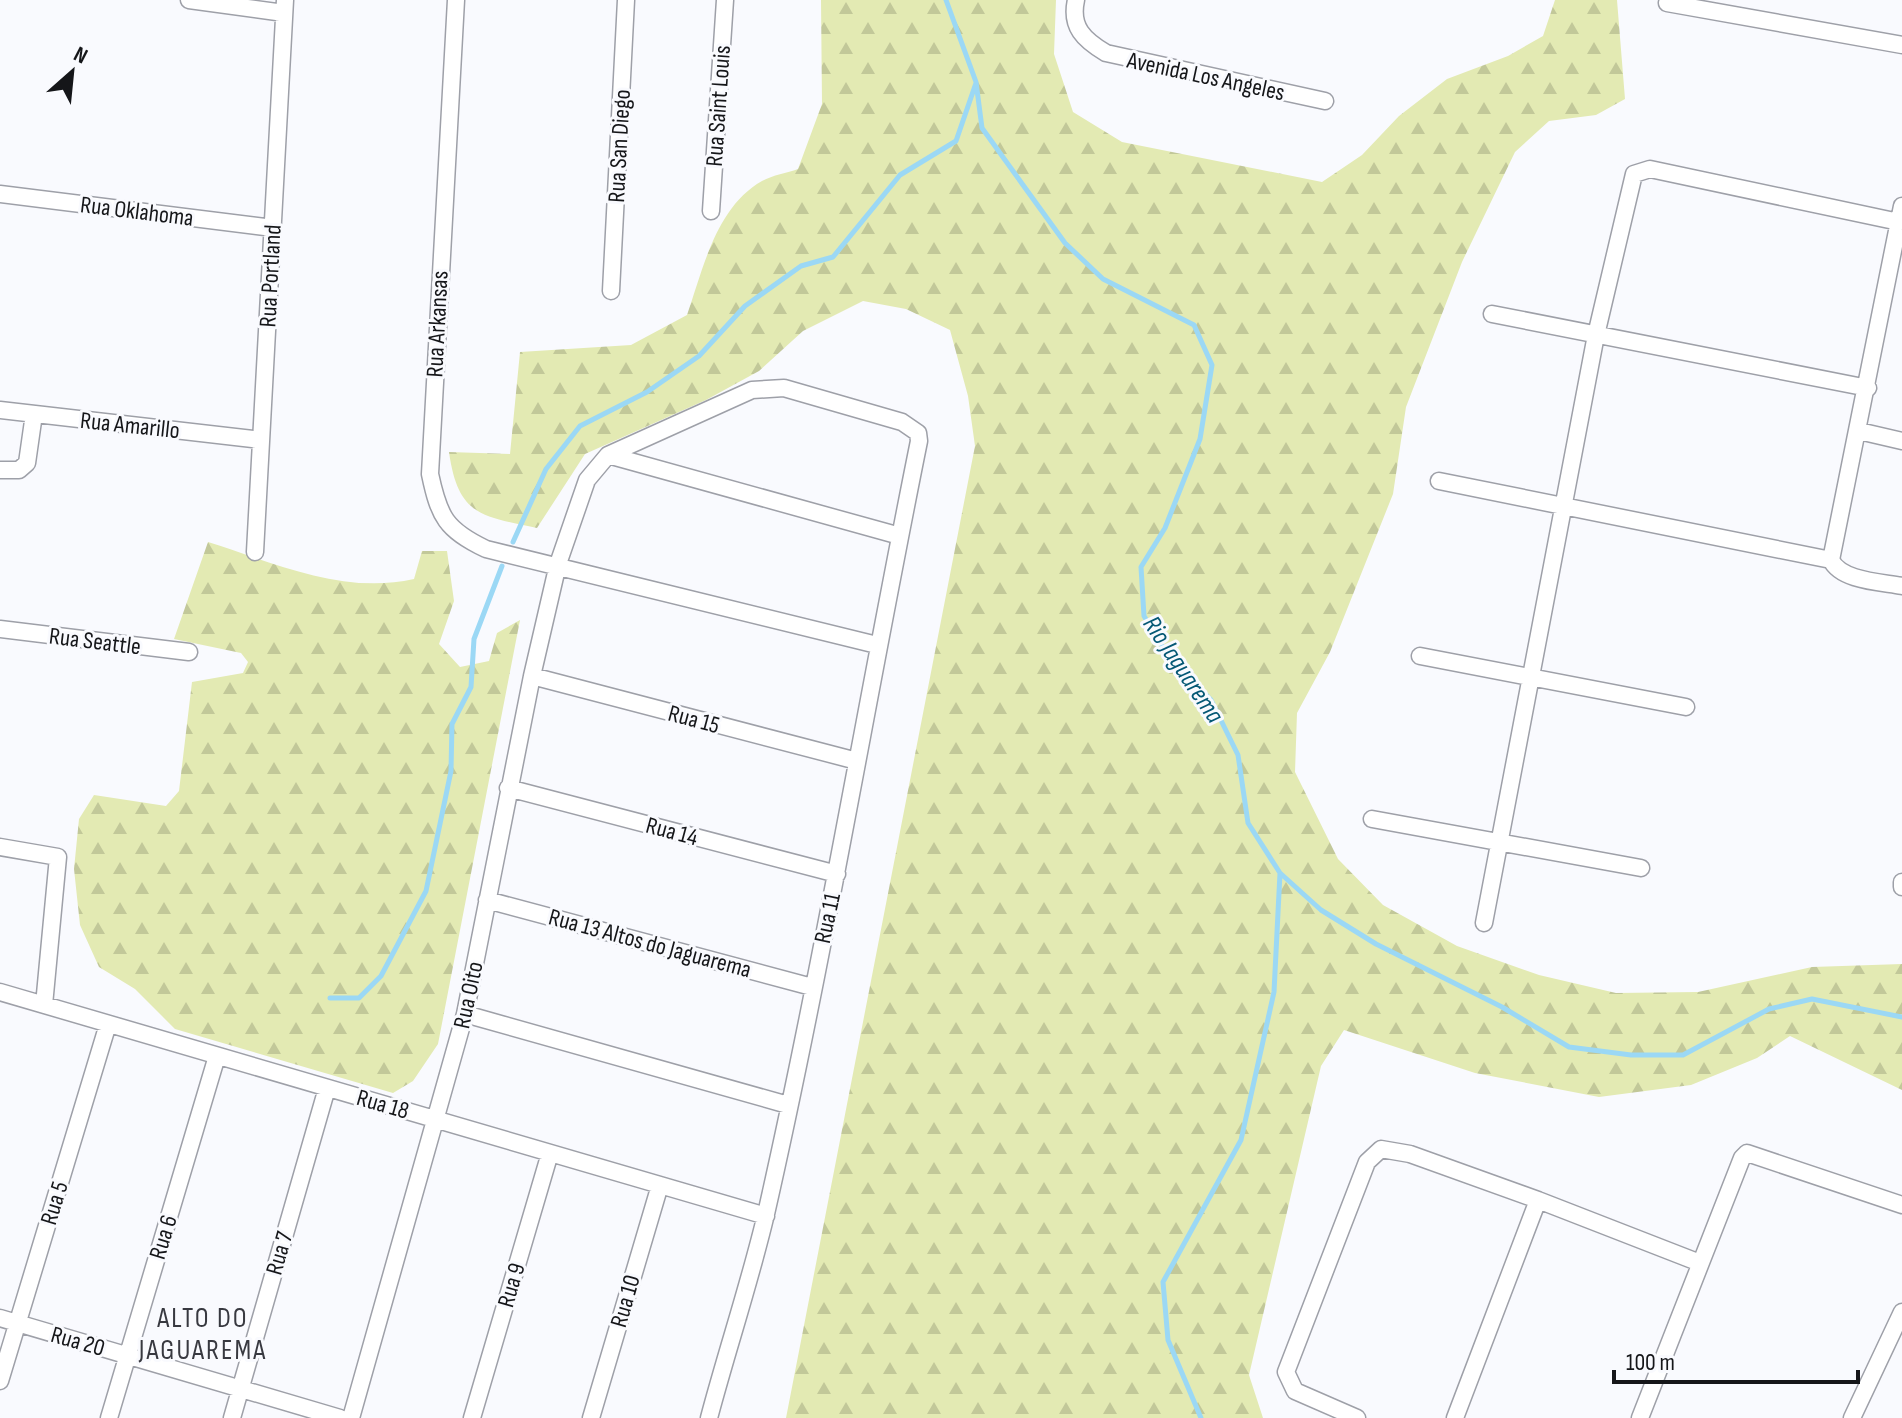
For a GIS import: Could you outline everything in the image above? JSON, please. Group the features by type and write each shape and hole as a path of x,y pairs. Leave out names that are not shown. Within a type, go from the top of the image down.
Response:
{"street":[{"path":"189,0 284,6"},
{"name":"Rua Arkansas","path":"456,0 430,474 443,519 462,537 486,549 558,564 877,645"},
{"name":"Rua San Diego","path":"611,291 626,0"},
{"name":"Rua Saint Louis","path":"711,211 725,0"},
{"name":"Avenida Los Angeles","path":"1076,0 1073,12 1079,32 1106,53 1325,101"},
{"path":"1667,3 1902,45"},
{"name":"Rua Portland","path":"255,552 284,6"},
{"path":"1484,923 1596,335 1630,185 1634,174 1641,169 1900,214 1868,388 1864,432 1831,560"},
{"name":"Rua Oklahoma","path":"0,194 273,228"},
{"path":"1492,314 1868,388"},
{"name":"Rua 11","path":"608,455 752,390 768,387 784,388 902,422 918,433 919,441 877,645 837,874 766,1216 709,1418"},
{"name":"Rua Amarillo","path":"0,410 261,440"},
{"path":"0,470 19,470 27,463 34,414"},
{"path":"1864,432 1902,441"},
{"path":"608,455 900,536"},
{"name":"Rua Oito","path":"351,1418 465,1014 508,788 558,564 587,480 608,455"},
{"path":"1439,481 1831,560 1847,574 1902,586"},
{"name":"Rua Seattle","path":"0,629 189,652"},
{"path":"1420,656 1686,707"},
{"name":"Rua 15","path":"532,676 857,761"},
{"name":"Rua 14","path":"508,788 837,874"},
{"path":"1372,819 1641,868"},
{"path":"0,847 58,857 44,1005"},
{"name":"Rua 13 Altos do Jaguarema","path":"487,900 812,987"},
{"name":"Rua 18","path":"0,992 766,1216"},
{"path":"465,1014 788,1105"},
{"name":"Rua 5","path":"0,1381 108,1024"},
{"name":"Rua 6","path":"109,1418 217,1056"},
{"name":"Rua 7","path":"232,1418 327,1088"},
{"path":"1357,1418 1295,1391 1286,1372 1367,1162 1381,1149 1392,1149 1538,1200 1700,1263"},
{"name":"Rua 9","path":"472,1418 550,1153"},
{"path":"1640,1418 1742,1158 1747,1153 1902,1205"},
{"name":"Rua 10","path":"591,1418 660,1185"},
{"path":"1455,1418 1538,1200"},
{"path":"1852,1418 1902,1312"},
{"name":"Rua 20","path":"0,1318 340,1418"}],"green space":[{"path":"821,0 1056,0 1054,54 1073,112 1122,142 1322,182 1362,155 1399,116 1447,79 1508,56 1543,36 1555,0 1617,0 1625,99 1596,115 1549,121 1515,152 1462,262 1406,407 1393,494 1330,652 1297,713 1295,772 1338,859 1383,905 1457,946 1539,975 1616,993 1698,992 1812,967 1902,964 1902,1090 1790,1036 1757,1058 1691,1085 1599,1097 1475,1073 1344,1030 1321,1066 1249,1375 1263,1418 786,1418 975,446 968,396 950,330 906,309 863,301 803,331 759,371 706,400 585,454 537,528 500,520 475,509 459,489 449,452 510,454 520,352 631,345 687,315 713,240 733,206 762,181 798,169 822,104"},
{"path":"208,542 310,574 361,583 414,579 422,551 447,551 454,601 439,644 460,667 489,661 497,633 520,620 438,1044 413,1081 393,1093 175,1029 135,989 99,967 80,925 74,869 79,819 94,795 166,806 179,791 192,682 243,673 248,662 241,653 174,639"}],"waterway":[{"name":"Rio Jaguarema","path":"946,0 976,82 982,128 1065,243 1103,279 1194,325 1212,365 1200,439 1165,528 1141,567 1144,616 1167,654 1211,700 1238,755 1248,823 1280,873 1274,992 1241,1140 1163,1282 1168,1340 1201,1418"},
{"path":"513,542 546,469 580,426 647,392 699,356 745,306 801,266 833,257 900,175 956,141 976,83"},
{"path":"330,998 359,998 381,976 426,891 451,771 452,724 471,687 474,639 502,566"},
{"path":"1280,873 1321,910 1376,944 1502,1007 1569,1047 1631,1055 1683,1055 1769,1009 1812,999 1902,1017"}],"district":[{"name":"ALTO DO JAGUAREMA","path":"203,1333"}]}
